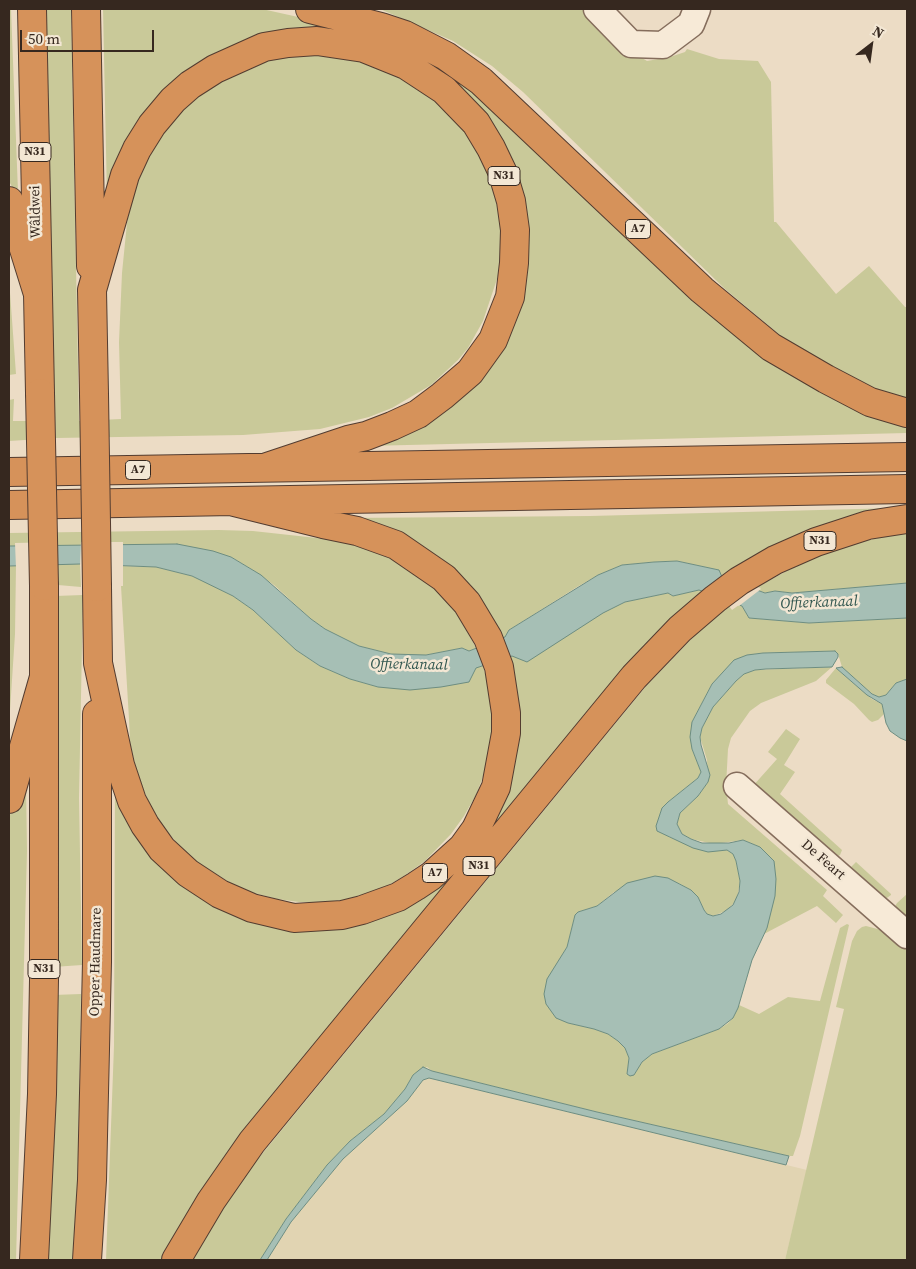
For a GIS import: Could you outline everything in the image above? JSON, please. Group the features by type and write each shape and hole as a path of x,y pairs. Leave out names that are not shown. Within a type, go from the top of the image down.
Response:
{"highway":[{"name":"Wâldwei","path":"32,9 38,294"},
{"name":"N31","path":"86,9 98,663"},
{"name":"A7","path":"310,9 405,35 446,56 481,81 702,290 771,347 826,380 870,402 907,413"},
{"name":"N31","path":"92,290 126,175 137,149 152,125 173,100 190,85 215,68 264,47 288,42 317,42 364,48 406,65 444,90 476,123 502,171 511,201 515,230 510,297 493,340 470,372 418,414 366,436 348,440 267,468"},
{"path":"9,201 38,294"},
{"name":"N31","path":"34,1260 42,1094 44,980 44,586 38,294"},
{"name":"A7","path":"9,472 907,457"},
{"name":"A7","path":"9,506 907,489"},
{"name":"A7","path":"98,663 124,780 136,809 162,849 188,873 220,894 252,908 294,918 342,915 398,897 431,876 463,847 487,809 496,787 506,733 506,713 499,667 488,638 466,603 444,578 396,545 357,531 234,502"},
{"name":"N31","path":"176,1260 211,1201 252,1142 634,677 680,629 715,598 739,581 776,560 816,542 868,526 907,519"},
{"name":"Opper Haudmare","path":"87,1260 92,1180 98,663"},
{"name":"N31","path":"9,799 44,678"}],"street":[{"path":"597,9 631,44 663,46 692,24 697,9"},
{"name":"De Feart","path":"737,786 907,935"}],"shaded area":[{"path":"429,1078 807,1170 785,1260 267,1260 291,1222 343,1159 407,1101 423,1080"}],"green space":[{"path":"9,9 11,9 18,192 15,193 9,181"},
{"path":"41,9 71,9 79,421 121,419 119,342 122,273 127,223 132,199 147,157 159,134 183,107 236,68 301,51 387,64 448,110 471,139 496,191 504,248 501,267 483,321 468,348 431,385 392,408 369,417 320,429 243,435 56,438 9,441 9,400 14,399 13,421 55,421"},
{"path":"103,9 262,9 393,38 518,117 875,418 907,428 907,433 366,446 481,365 518,205 420,61 234,46 107,197"},
{"path":"380,9 584,9 632,52 647,61 670,57 685,52 687,49 719,59 758,61 771,82 774,222 776,222 836,294 869,266 907,307 907,402 874,390 800,352 725,289 523,92 492,66 453,41"},
{"path":"9,279 16,374 9,375"},
{"path":"896,508 722,577 718,570 677,561 622,565 598,575 577,587 509,630 506,637 497,640 487,621 348,518 590,516"},
{"path":"253,531 335,540 365,547 385,555 403,565 435,589 459,616 476,648 469,651 462,648 426,655 412,655 391,654 359,646 325,629 311,619 274,585 231,557 131,545 9,546 9,533"},
{"path":"907,532 907,583 792,593 775,591 765,593 758,590 761,588 757,587 819,556 864,541"},
{"path":"58,564 80,564 81,587 58,585"},
{"path":"9,566 16,566 15,634 9,726"},
{"path":"123,566 156,567 192,576 211,584 253,610 296,650 320,666 350,679 378,687 483,666 489,688 492,711 492,733 489,754 476,795 451,834 425,861 404,876 387,886 344,900 299,902 254,893 232,884 194,860 163,826 143,789 135,765 130,742 121,586 123,586"},
{"path":"699,590 704,592 169,1260 106,1260 114,1046 115,778 197,888 357,917 484,826 504,659 625,602 668,593 673,596"},
{"path":"83,595 79,798 82,965 53,967 55,596"},
{"path":"739,605 742,606 749,618 809,623 907,618 907,679 896,683 886,695 879,697 872,694 842,667 838,654 835,651 755,654 712,684 692,722 692,749 701,772 698,778 668,802 660,813 669,837 727,850 733,854 740,881 737,899 728,910 713,916 707,914 698,897 691,890 678,883 614,892 597,906 578,912 575,915 567,947 562,955 568,1023 608,1034 618,1041 625,1048 629,1058 627,1074 634,1075 642,1062 652,1054 719,1029 727,1024 733,1018 739,1005 759,1014 788,997 820,1001 840,928 847,924 849,925 800,1136 793,1156 597,1112 432,1071 427,1067 413,1075 405,1089 384,1114 350,1141 327,1165 286,1219 260,1260 192,1260 207,1232 239,1182 647,685 700,630 729,606 732,610"},
{"path":"832,667 816,681 761,703 750,711 731,738 728,749 726,786 728,804 827,890 823,896 843,915 836,923 817,906 764,934 767,928 760,847 743,840 714,844 691,839 682,834 677,824 680,813 698,796 708,782 707,760 700,737 702,728 713,707 736,681 744,674 755,670"},
{"path":"836,668 872,699 882,704 884,714 878,720 872,722 869,720 854,704 826,683 826,680"},
{"path":"786,729 800,739 784,765 795,772 780,794 842,850 840,855 833,859 752,787 777,759 768,752"},
{"path":"26,782 27,851 16,1260 9,1260 9,817"},
{"path":"856,862 891,895 884,900 849,869"},
{"path":"907,894 907,925 894,908"},
{"path":"866,926 893,933 907,942 907,1260 785,1260 844,1009 836,1007 852,941 857,931"},
{"path":"81,994 77,1215 74,1260 47,1260 53,995"}],"water":[{"name":"Offierkanaal","path":"177,544 213,551 231,557 261,575 325,629 359,646 391,654 426,655 462,648 469,651 505,637 509,630 598,575 622,565 654,562 677,561 719,570 722,577 765,593 775,591 792,593 907,583 907,618 809,623 749,618 742,606 699,590 673,596 668,593 625,602 603,613 527,662 512,656 476,668 469,682 410,690 378,687 350,679 320,666 296,650 253,610 233,596 192,576 156,567 80,564 9,566 9,546"},
{"path":"835,651 838,657 832,667 766,669 744,674 713,707 702,728 701,745 710,775 708,782 698,796 680,813 677,824 682,834 702,843 729,843 743,840 760,847 774,861 775,896 767,928 752,960 738,1008 733,1018 719,1029 652,1054 642,1062 634,1075 630,1076 627,1074 629,1058 625,1048 618,1041 608,1034 556,1018 546,1004 544,994 547,979 567,947 575,915 578,912 597,906 627,883 655,876 668,878 691,890 698,897 707,914 713,916 721,914 733,905 739,892 740,881 733,854 727,850 708,852 693,848 657,831 656,826 662,808 698,778 701,772 692,749 690,737 692,722 712,684 734,660 747,655 763,653"},
{"path":"842,667 872,694 879,697 886,695 896,683 907,679 907,741 890,731 886,723 882,704 867,695 836,668"},
{"path":"423,1067 432,1071 597,1112 789,1156 786,1165 429,1078 423,1080 407,1101 343,1159 291,1222 267,1260 260,1260 286,1219 327,1165 350,1141 384,1114 405,1089 413,1075"}],"pier":[{"path":"58,542 58,567 16,568 15,543"},
{"path":"81,542 123,542 123,568 80,566"},
{"path":"727,576 761,589 739,606 715,599"}]}
